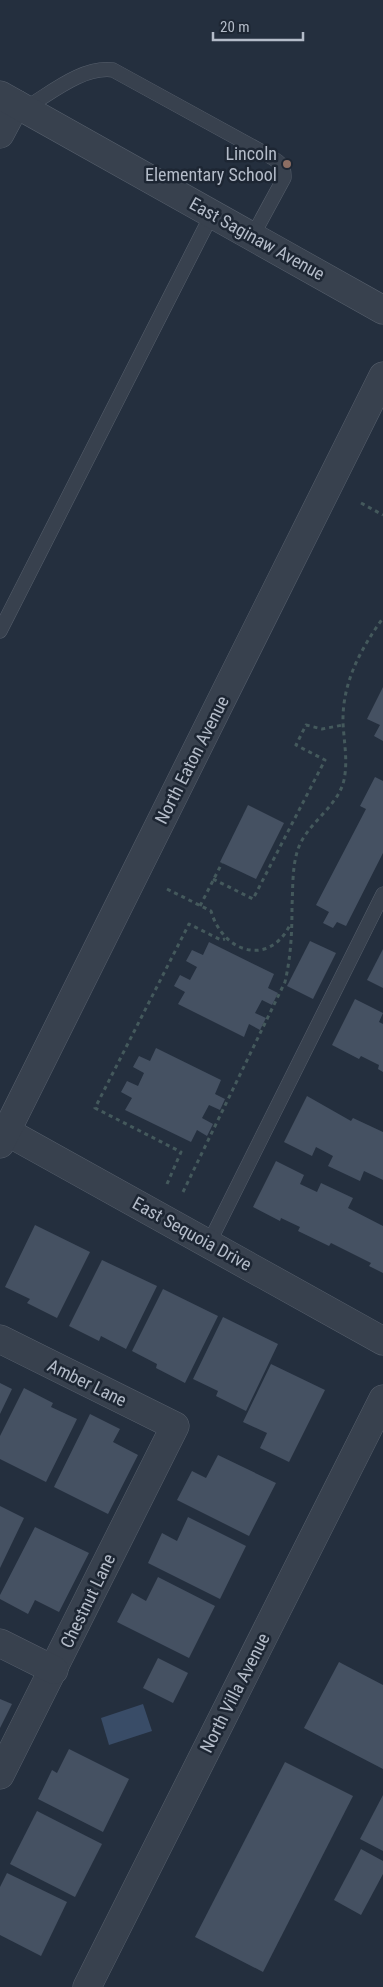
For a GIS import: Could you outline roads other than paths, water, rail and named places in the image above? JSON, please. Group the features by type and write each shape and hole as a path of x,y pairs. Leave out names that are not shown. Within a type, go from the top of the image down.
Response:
{"street":[{"path":"0,134 13,103"},
{"name":"East Saginaw Avenue","path":"13,103 383,310"},
{"name":"North Eaton Avenue","path":"2,1134 383,376"},
{"name":"East Sequoia Drive","path":"2,1134 209,1242 383,1341"},
{"name":"Amber Lane","path":"0,1339 175,1426"},
{"name":"North Villa Avenue","path":"87,1987 383,1399"},
{"name":"Chestnut Lane","path":"0,1775 175,1426"},
{"path":"0,1643 54,1670"}],"lane":[{"path":"13,103 100,68 113,70 281,162 285,168 284,178 252,237"},
{"path":"0,631 212,214"},
{"path":"209,1242 383,894"}],"water":[{"path":"143,1704 152,1731 109,1745 101,1718"}],"place":[{"name":"Lincoln Elementary School","path":"287,164"}]}
